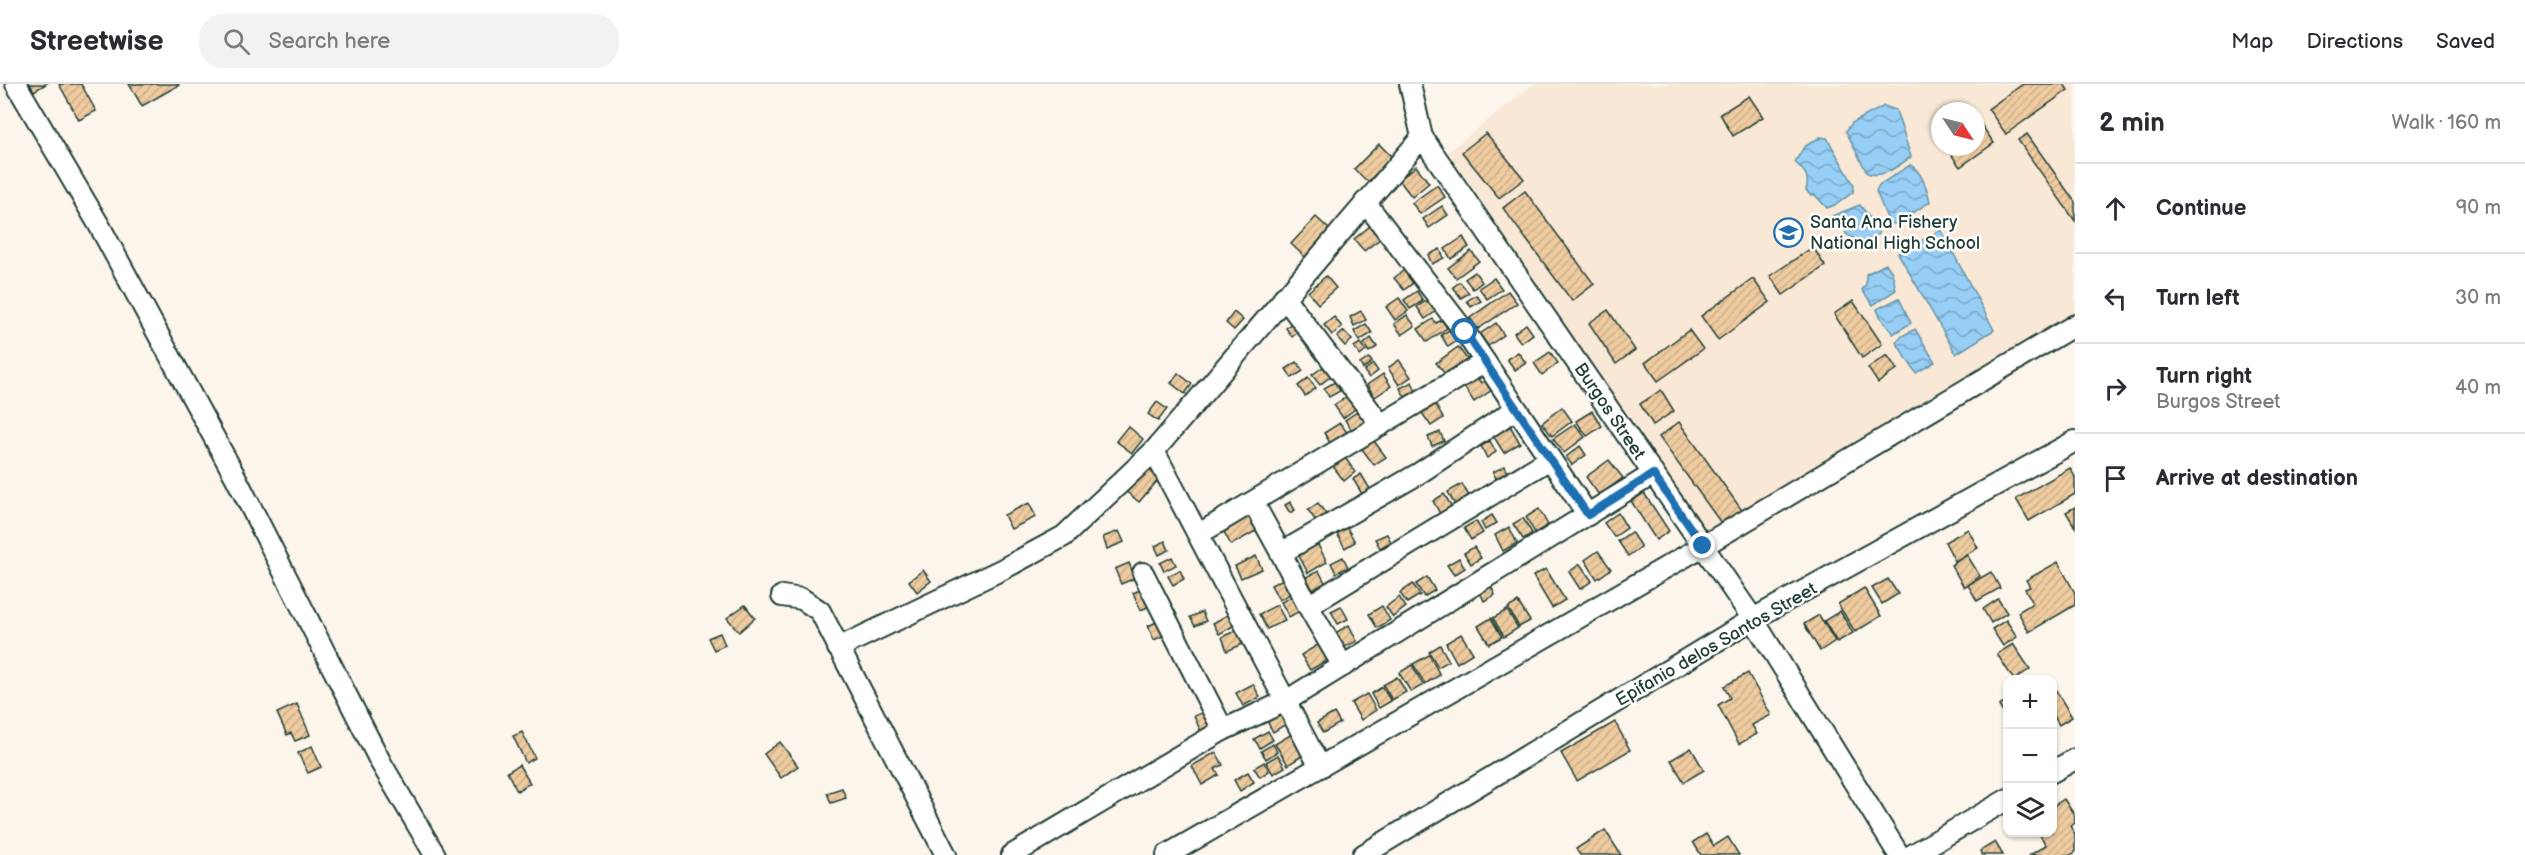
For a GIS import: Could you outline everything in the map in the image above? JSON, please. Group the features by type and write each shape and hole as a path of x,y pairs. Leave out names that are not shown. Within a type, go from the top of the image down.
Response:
{"street":[{"path":"16,84 111,246 236,478 381,763 435,855"},
{"name":"Burgos Street","path":"1410,84 1422,137 1753,619 1899,855"},
{"path":"838,648 1003,569 1064,536 1154,451 1422,137"},
{"path":"1365,202 1465,332 1588,515"},
{"path":"1284,297 1381,425"},
{"path":"1167,855 1703,546 2075,325"},
{"path":"1198,534 1485,362"},
{"path":"1281,554 1419,474 1516,408"},
{"name":"Epifanio delos Santos Street","path":"1371,853 1753,619 2075,441"},
{"path":"1154,451 1320,767"},
{"path":"1308,606 1550,459"},
{"path":"1012,855 1223,730 1286,701 1653,474"},
{"path":"1253,502 1308,606 1343,666"},
{"path":"1143,573 1223,730"},
{"path":"782,596 802,599 820,610 946,855"},
{"path":"2057,769 2075,759"},
{"path":"1912,855 2003,801"}],"shaded area":[{"name":"Santa Ana Fishery National High School","path":"1534,84 2075,84 2075,312 1710,538 1448,152"}],"water":[{"path":"1884,106 1896,110 1911,157 1885,173 1867,173 1846,131 1852,123"},
{"path":"1820,137 1827,138 1854,185 1853,192 1837,204 1827,208 1815,195 1810,195 1806,190 1806,174 1795,162 1804,147"},
{"path":"1910,165 1921,176 1930,202 1895,224 1889,223 1876,191 1879,185"},
{"path":"1860,205 1876,226 1879,234 1866,241 1860,241 1846,234 1845,226 1832,216"},
{"path":"1941,230 1994,330 1956,354 1898,253"},
{"path":"1886,264 1892,272 1896,290 1873,305 1862,290 1866,284 1866,274"},
{"path":"1899,298 1911,323 1893,334 1877,309"},
{"path":"1915,329 1935,362 1916,373 1896,342"}],"building":[{"path":"30,84 46,84 34,91"},
{"path":"59,84 81,84 96,111 79,120"},
{"path":"129,84 178,84 179,85 142,106"},
{"path":"2023,84 2064,84 2068,90 2006,134 1988,109"},
{"path":"1749,96 1763,117 1733,136 1720,114"},
{"path":"1985,130 1994,143 1985,149"},
{"path":"1486,133 1524,179 1499,198 1462,152"},
{"path":"2027,134 2075,202 2075,221 2018,140"},
{"path":"1379,144 1392,157 1368,182 1354,169"},
{"path":"1952,156 1976,156 1960,167"},
{"path":"1416,166 1429,183 1412,197 1399,180"},
{"path":"1437,185 1445,197 1420,214 1412,203"},
{"path":"1525,191 1594,284 1572,301 1503,208"},
{"path":"1442,206 1448,215 1429,228 1423,219"},
{"path":"1316,217 1331,231 1306,258 1291,244"},
{"path":"1375,222 1385,235 1364,251 1354,239"},
{"path":"1463,237 1469,247 1451,259 1445,249"},
{"path":"1813,247 1825,266 1783,295 1770,276"},
{"path":"1440,249 1444,258 1432,264 1428,255"},
{"path":"1471,251 1479,261 1456,278 1448,268"},
{"path":"1404,270 1413,283 1404,290 1394,278"},
{"path":"1475,272 1482,282 1473,289 1465,279"},
{"path":"1326,276 1336,288 1318,304 1308,292"},
{"path":"1494,278 1502,289 1487,299 1479,288"},
{"path":"1753,279 1770,302 1718,340 1701,316"},
{"path":"1460,282 1469,293 1461,298 1453,287"},
{"path":"1417,291 1423,301 1410,309 1404,300"},
{"path":"1508,291 1517,303 1478,329 1470,318"},
{"path":"1476,295 1481,301 1471,307 1467,301"},
{"path":"1399,298 1408,311 1395,320 1386,307"},
{"path":"1429,299 1438,310 1425,319 1417,307"},
{"path":"1853,301 1882,344 1862,358 1834,314"},
{"path":"1608,310 1635,350 1616,364 1589,323"},
{"path":"1361,311 1366,320 1354,326 1350,317"},
{"path":"1234,312 1243,320 1234,330 1226,323"},
{"path":"1407,315 1415,326 1402,335 1394,324"},
{"path":"1334,317 1342,327 1332,335 1324,325"},
{"path":"1433,319 1436,323 1442,320 1447,328 1427,342 1418,329"},
{"path":"1295,320 1302,329 1292,337 1286,328"},
{"path":"1496,323 1504,335 1488,346 1480,334"},
{"path":"1366,324 1372,333 1359,341 1354,331"},
{"path":"1526,324 1533,334 1521,343 1514,333"},
{"path":"1449,330 1457,341 1448,347 1441,335"},
{"path":"1689,330 1703,349 1658,381 1645,363"},
{"path":"1344,331 1352,340 1345,346 1337,337"},
{"path":"1371,338 1377,347 1369,352 1364,344"},
{"path":"1360,343 1366,351 1360,356 1354,347"},
{"path":"1458,347 1470,363 1449,379 1436,363"},
{"path":"1518,352 1526,363 1515,370 1507,359"},
{"path":"1550,352 1558,363 1542,375 1534,363"},
{"path":"1887,355 1897,369 1878,383 1868,368"},
{"path":"1369,358 1372,362 1363,369 1360,364"},
{"path":"1399,360 1411,377 1399,385 1388,368"},
{"path":"1297,362 1303,371 1292,378 1286,369"},
{"path":"1373,364 1378,371 1369,378 1364,371"},
{"path":"1323,367 1331,376 1320,385 1312,375"},
{"path":"1178,373 1192,384 1185,394 1171,383"},
{"path":"1383,374 1391,386 1375,397 1367,385"},
{"path":"1475,375 1481,383 1485,380 1492,390 1474,402 1462,384"},
{"path":"1308,378 1316,388 1305,396 1298,386"},
{"path":"1335,382 1340,391 1329,397 1324,388"},
{"path":"1412,382 1416,391 1405,397 1400,388"},
{"path":"1661,390 1674,411 1653,425 1640,404"},
{"path":"1351,394 1359,406 1343,418 1334,405"},
{"path":"1157,402 1167,409 1158,421 1148,414"},
{"path":"1435,404 1443,418 1431,426 1422,413"},
{"path":"1562,407 1572,421 1552,436 1542,423"},
{"path":"1360,410 1370,425 1354,434 1345,420"},
{"path":"1592,411 1602,426 1587,436 1576,421"},
{"path":"1679,422 1746,516 1726,530 1659,437"},
{"path":"1340,423 1349,435 1332,446 1324,433"},
{"path":"1509,424 1520,443 1504,453 1492,434"},
{"path":"1575,424 1585,437 1564,453 1553,439"},
{"path":"1128,426 1143,439 1132,453 1116,441"},
{"path":"1440,432 1444,441 1432,446 1428,437"},
{"path":"1374,441 1386,457 1374,465 1362,449"},
{"path":"1490,441 1496,452 1487,458 1481,446"},
{"path":"1580,446 1586,455 1572,465 1566,457"},
{"path":"1344,456 1355,472 1344,481 1332,465"},
{"path":"1609,460 1623,478 1599,495 1586,477"},
{"path":"1145,466 1159,479 1139,502 1124,490"},
{"path":"1505,466 1509,475 1497,481 1493,472"},
{"path":"2070,468 2075,477 2075,494 2029,521 2016,499"},
{"path":"1361,474 1370,489 1362,494 1353,479"},
{"path":"1462,484 1472,501 1458,510 1448,492"},
{"path":"1644,493 1669,531 1656,540 1631,501"},
{"path":"1444,494 1455,512 1443,519 1433,501"},
{"path":"1290,502 1295,510 1290,513 1285,505"},
{"path":"1029,503 1036,517 1011,529 1004,515"},
{"path":"1318,503 1328,517 1318,524 1308,510"},
{"path":"2075,507 2075,527 2066,512"},
{"path":"1539,509 1548,525 1535,533 1526,517"},
{"path":"1252,513 1261,528 1231,545 1223,530"},
{"path":"1618,513 1627,528 1614,537 1604,523"},
{"path":"1492,515 1497,523 1485,530 1481,522"},
{"path":"1523,518 1532,533 1523,539 1513,524"},
{"path":"1476,521 1483,533 1471,540 1464,528"},
{"path":"1345,524 1355,542 1345,548 1335,530"},
{"path":"1509,527 1517,543 1503,551 1495,535"},
{"path":"1968,529 1978,548 1955,561 1945,542"},
{"path":"1119,531 1124,542 1107,549 1103,537"},
{"path":"1631,532 1641,547 1628,556 1618,541"},
{"path":"1387,534 1391,542 1380,548 1375,539"},
{"path":"1165,541 1169,550 1159,555 1155,546"},
{"path":"1317,543 1327,562 1308,573 1298,554"},
{"path":"1474,547 1481,558 1471,564 1464,553"},
{"path":"1598,551 1611,569 1597,579 1585,560"},
{"path":"1967,555 1980,576 1964,587 1951,565"},
{"path":"1256,556 1262,569 1241,578 1235,566"},
{"path":"1172,557 1176,565 1164,571 1160,563"},
{"path":"1343,557 1348,567 1336,573 1331,563"},
{"path":"1459,558 1465,568 1454,575 1447,565"},
{"path":"2058,562 2075,593 2075,605 2029,632 2018,612 2033,603 2025,589 2030,587 2026,580"},
{"path":"1129,563 1135,578 1121,584 1115,569"},
{"path":"1580,564 1592,581 1580,589 1569,572"},
{"path":"1546,569 1565,600 1552,608 1533,576"},
{"path":"923,570 931,581 917,592 909,581"},
{"path":"1180,570 1184,579 1173,585 1168,576"},
{"path":"1319,571 1328,588 1317,598 1306,577"},
{"path":"1991,572 2000,588 1977,601 1968,585"},
{"path":"1289,576 1296,591 1279,600 1271,585"},
{"path":"1427,577 1435,590 1424,597 1416,584"},
{"path":"1888,579 1898,594 1882,604 1872,588"},
{"path":"1413,584 1420,595 1407,603 1400,593"},
{"path":"1491,586 1495,595 1484,601 1480,592"},
{"path":"1147,587 1154,604 1141,610 1133,593"},
{"path":"1864,588 1881,616 1855,632 1838,604"},
{"path":"1295,595 1303,609 1289,617 1281,602"},
{"path":"1399,597 1406,607 1393,617 1386,607"},
{"path":"1998,599 2007,613 1991,623 1983,609"},
{"path":"1518,602 1530,621 1519,627 1508,608"},
{"path":"745,605 755,618 739,632 727,618"},
{"path":"1277,605 1285,620 1267,629 1259,614"},
{"path":"1341,606 1348,619 1338,624 1331,611"},
{"path":"1382,606 1390,620 1377,628 1369,614"},
{"path":"1507,610 1518,628 1504,637 1493,618"},
{"path":"1840,611 1853,633 1837,642 1824,621"},
{"path":"1202,612 1206,621 1195,626 1190,617"},
{"path":"1229,614 1235,625 1219,634 1213,623"},
{"path":"1819,615 1835,641 1820,651 1804,624"},
{"path":"1491,618 1502,637 1489,644 1478,626"},
{"path":"1161,620 1167,634 1154,640 1148,626"},
{"path":"2006,620 2017,637 2003,646 1992,629"},
{"path":"1349,625 1357,641 1343,648 1335,633"},
{"path":"1239,629 1245,643 1227,651 1222,637"},
{"path":"720,633 725,645 714,650 708,638"},
{"path":"1461,634 1473,653 1457,663 1446,643"},
{"path":"1326,640 1335,656 1310,670 1301,655"},
{"path":"2013,644 2030,669 2021,675 2011,675 1997,654"},
{"path":"1440,645 1449,661 1438,667 1429,652"},
{"path":"1429,655 1440,675 1425,684 1413,664"},
{"path":"1412,665 1423,685 1411,692 1399,673"},
{"path":"1748,673 1771,715 1752,725 1757,734 1739,744 1718,705 1730,698 1724,686"},
{"path":"1397,677 1406,692 1392,700 1383,685"},
{"path":"1253,684 1260,697 1243,706 1236,693"},
{"path":"1382,687 1391,701 1379,708 1371,694"},
{"path":"2057,692 2072,717 2059,725 2057,722"},
{"path":"1367,694 1376,710 1361,720 1351,703"},
{"path":"297,704 310,735 295,741 291,733 287,735 277,713"},
{"path":"1204,712 1211,728 1201,732 1194,716"},
{"path":"1279,712 1286,724 1273,732 1266,719"},
{"path":"1334,713 1340,723 1323,733 1317,723"},
{"path":"1615,722 1630,750 1577,781 1561,753"},
{"path":"1268,731 1273,740 1260,748 1254,739"},
{"path":"522,732 535,758 526,763 513,736"},
{"path":"1292,734 1305,754 1288,765 1275,744"},
{"path":"780,742 798,766 781,778 764,754"},
{"path":"1273,744 1277,752 1266,759 1261,751"},
{"path":"312,746 321,767 308,773 298,753"},
{"path":"1691,748 1704,770 1684,782 1671,760"},
{"path":"1216,752 1223,765 1215,769 1219,775 1202,785 1192,766"},
{"path":"1278,755 1285,767 1273,774 1266,762"},
{"path":"1264,762 1269,771 1260,777 1254,768"},
{"path":"519,765 530,783 517,791 507,772"},
{"path":"1248,772 1254,782 1240,791 1234,780"},
{"path":"842,788 846,798 831,803 827,793"},
{"path":"2064,799 2075,816 2075,823 2070,826 2075,834 2075,852 2071,855 2030,855 2046,845 2041,837 2057,837 2057,804"},
{"path":"1605,830 1621,855 1580,855 1576,849"},
{"path":"1706,834 1714,846 1728,837 1739,855 1701,855 1693,842"},
{"path":"1995,842 2003,855 1982,855 1980,851"}],"place":[{"name":"Santa Ana Fishery National High School","path":"1789,232"}],"route":[{"path":"1465,332 1588,515 1653,474 1703,546"}]}
